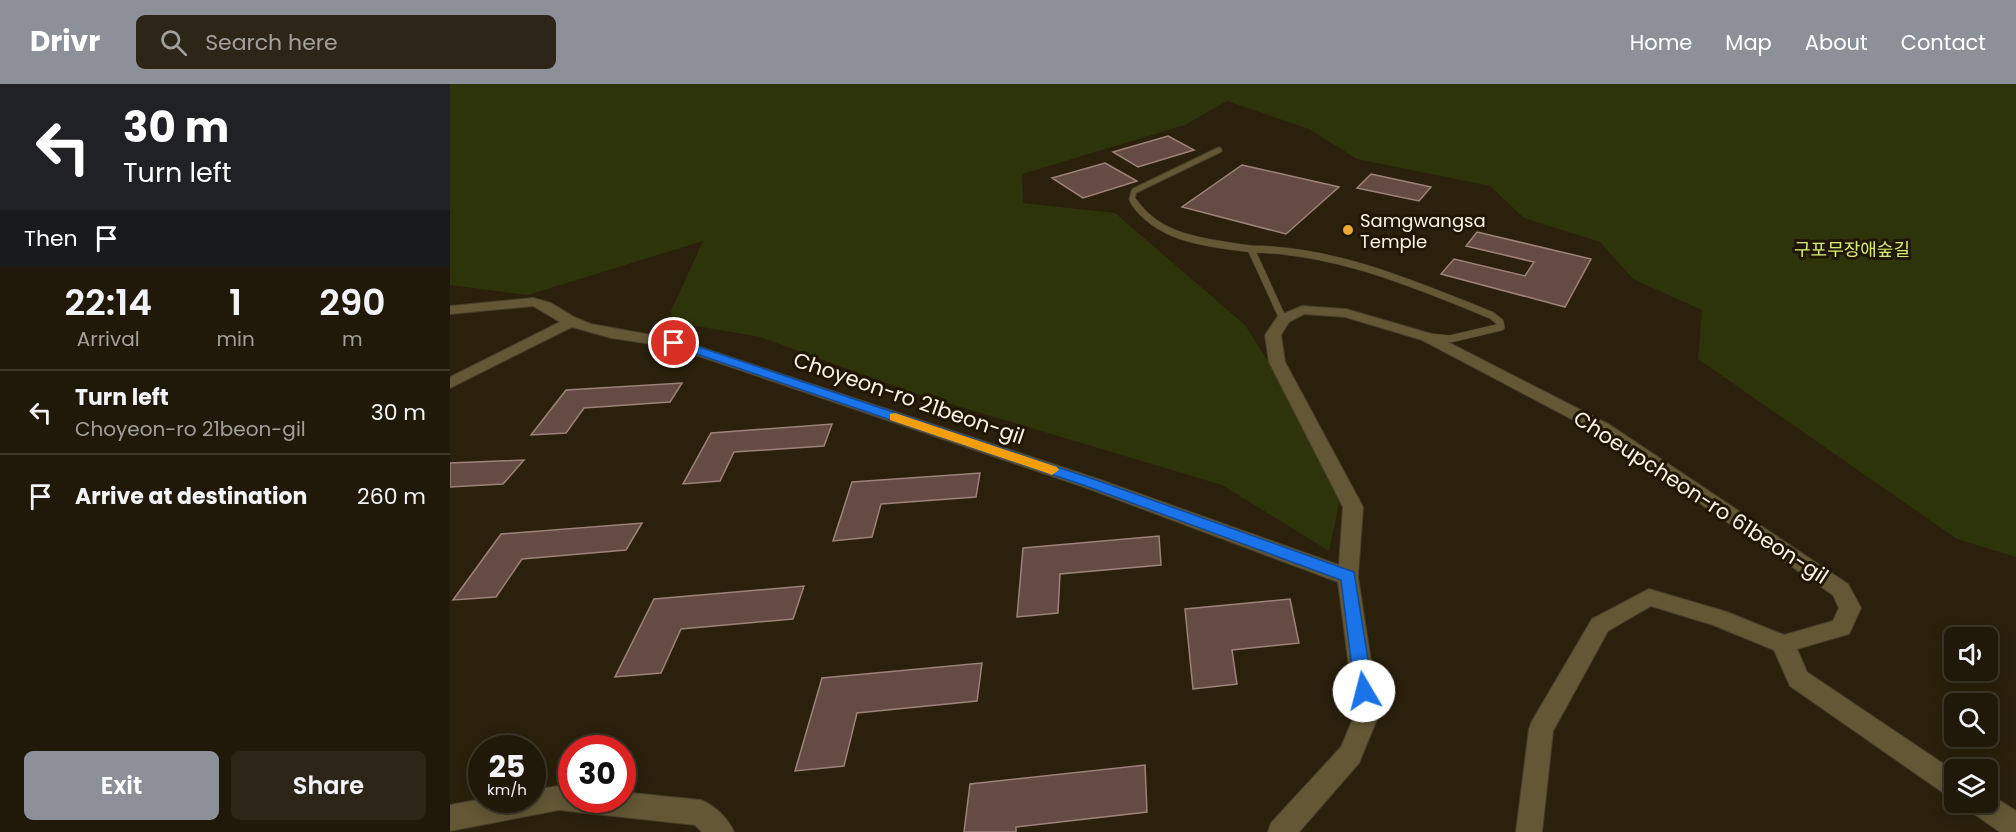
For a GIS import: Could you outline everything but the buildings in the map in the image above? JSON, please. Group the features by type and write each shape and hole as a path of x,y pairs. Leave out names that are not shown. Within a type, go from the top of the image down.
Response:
{"street":[{"name":"Choyeon-ro 21beon-gil","path":"450,310 533,302 547,304 571,322 605,334 674,343 1091,483 1348,577"},
{"path":"1281,832 1350,756 1367,714 1348,577 1353,507 1277,362 1273,335 1284,319 1302,310 1346,313 1427,337"},
{"path":"450,383 571,322"},
{"name":"Choeupcheon-ro 61beon-gil","path":"1427,337 1604,429 1841,590 1850,609 1841,628 1783,644"},
{"path":"1529,832 1541,729 1600,625 1649,597 1719,618 1783,644 1798,679 1944,778"},
{"path":"450,818 559,798 701,813 721,832"},
{"path":"1995,813 2016,828"}],"lane":[{"path":"1219,150 1134,191 1132,199 1139,213 1154,224 1213,243 1251,249 1276,247 1329,258 1419,286 1491,315 1500,322 1500,327 1494,330 1450,339 1427,337"},
{"path":"1251,249 1284,319"}],"green space":[{"name":"구포무장애숲길","path":"450,84 2016,84 2016,557 1957,539 1698,359 1702,310 1633,279 1600,242 1524,218 1490,186 1357,159 1309,129 1227,101 1185,125 1022,174 1023,203 1115,213 1245,325 1278,377 1340,499 1329,551 1222,485 911,392 760,337 673,322 671,311 703,241 528,295 450,285"}],"slow traffic":[{"path":"895,417 1052,470"}],"place":[{"name":"Samgwangsa Temple","path":"1348,230"}],"route":[{"path":"674,343 1091,483 1348,577 1364,691"}]}
